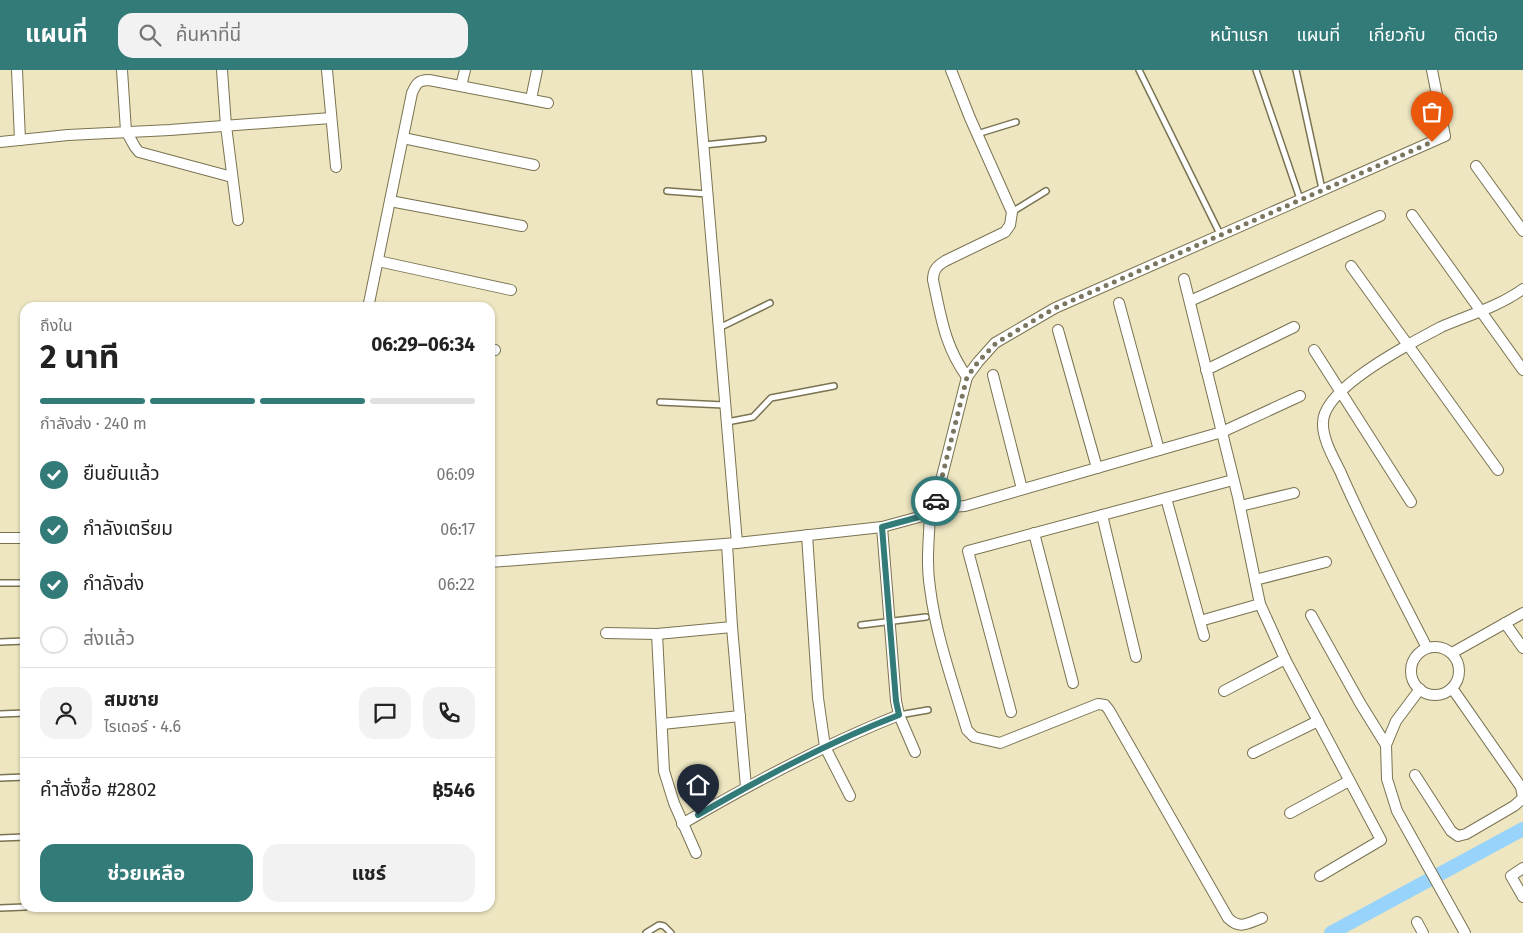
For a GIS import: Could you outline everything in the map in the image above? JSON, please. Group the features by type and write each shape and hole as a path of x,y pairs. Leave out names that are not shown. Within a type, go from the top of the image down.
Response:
{"street":[{"path":"17,70 20,140"},
{"path":"122,70 126,131 134,147 139,152 232,177"},
{"path":"222,70 226,126 238,220"},
{"path":"328,70 336,167"},
{"path":"461,86 465,70"},
{"path":"531,98 537,70"},
{"path":"697,70 726,422 732,544 732,627 746,787"},
{"path":"950,70 976,134 1012,212 1010,225 1005,232 936,267 934,272 933,280 947,342 967,377"},
{"path":"1262,918 1240,926 1234,924 1228,918 1109,710 1104,705 1098,704 1000,743 974,737 967,730 934,615 929,586 928,560 932,511 967,377 996,343 1055,308 1445,136 1432,70"},
{"path":"369,302 412,93 418,82 429,80 531,98 548,103"},
{"path":"0,142 126,131 170,130 331,118"},
{"path":"403,138 534,165"},
{"path":"1476,166 1523,231"},
{"path":"390,201 522,226"},
{"path":"1190,301 1380,216"},
{"path":"1412,216 1523,370"},
{"path":"378,262 511,290"},
{"path":"1351,266 1498,470"},
{"path":"1184,279 1240,506 1260,604 1285,658 1381,840 1320,876"},
{"path":"1427,648 1353,501 1325,438 1322,421 1326,410 1341,390 1372,366 1440,328 1481,311 1523,289"},
{"path":"1119,303 1159,450"},
{"path":"1206,370 1294,327"},
{"path":"1058,330 1097,468"},
{"path":"1314,350 1411,502"},
{"path":"993,375 1022,489"},
{"path":"495,562 732,544 882,527 932,511 964,506 1222,432 1300,396"},
{"path":"1011,712 968,551 1233,480"},
{"path":"1240,506 1294,493"},
{"path":"1166,498 1204,636"},
{"path":"1102,515 1136,657"},
{"path":"882,527 899,715 916,752"},
{"path":"1034,533 1073,684"},
{"path":"808,535 818,698 825,746 850,796"},
{"path":"0,538 20,538"},
{"path":"1255,580 1326,562"},
{"path":"1200,621 1260,604"},
{"path":"1452,653 1523,613"},
{"path":"1312,615 1360,703 1386,745"},
{"path":"1505,623 1523,648"},
{"path":"606,633 657,634 732,627"},
{"path":"657,634 664,771 669,791 696,853"},
{"path":"1440,647 1452,653 1456,658 1460,671 1459,677 1452,688 1441,694 1434,695 1420,689 1414,681 1411,668 1416,656 1427,648 1440,647"},
{"path":"1224,692 1285,658"},
{"path":"1415,775 1451,831 1458,836 1466,834 1514,806 1523,797 1521,787 1452,688"},
{"path":"1420,689 1396,721 1386,745 1387,779 1397,811 1465,933"},
{"path":"682,824 746,787 825,746 899,715"},
{"path":"662,724 740,716"},
{"path":"1253,753 1318,721"},
{"path":"1290,814 1349,781"},
{"path":"1523,868 1511,876 1523,897"},
{"path":"1417,922 1423,933"}],"lane":[{"path":"1139,70 1220,234"},
{"path":"1256,70 1300,199"},
{"path":"1296,70 1322,189"},
{"path":"976,134 1016,122"},
{"path":"703,145 763,139"},
{"path":"667,191 707,194"},
{"path":"1012,212 1046,191"},
{"path":"718,328 770,303"},
{"path":"726,422 752,417 771,398 834,386"},
{"path":"660,402 724,405"},
{"path":"0,583 20,583"},
{"path":"861,625 890,623 926,617"},
{"path":"0,642 20,641"},
{"path":"899,715 928,710"},
{"path":"0,714 20,713"},
{"path":"0,778 20,777"},
{"path":"0,838 20,836"},
{"path":"0,908 20,907"},
{"path":"646,933 659,925 664,926 671,933"}],"waterway":[{"path":"1331,933 1523,829"}],"way so far":[{"path":"936,501 967,377 996,343 1055,308 1432,142"}],"route":[{"path":"698,815 746,787 825,746 899,715 896,701 882,527 930,514 936,501"}]}
